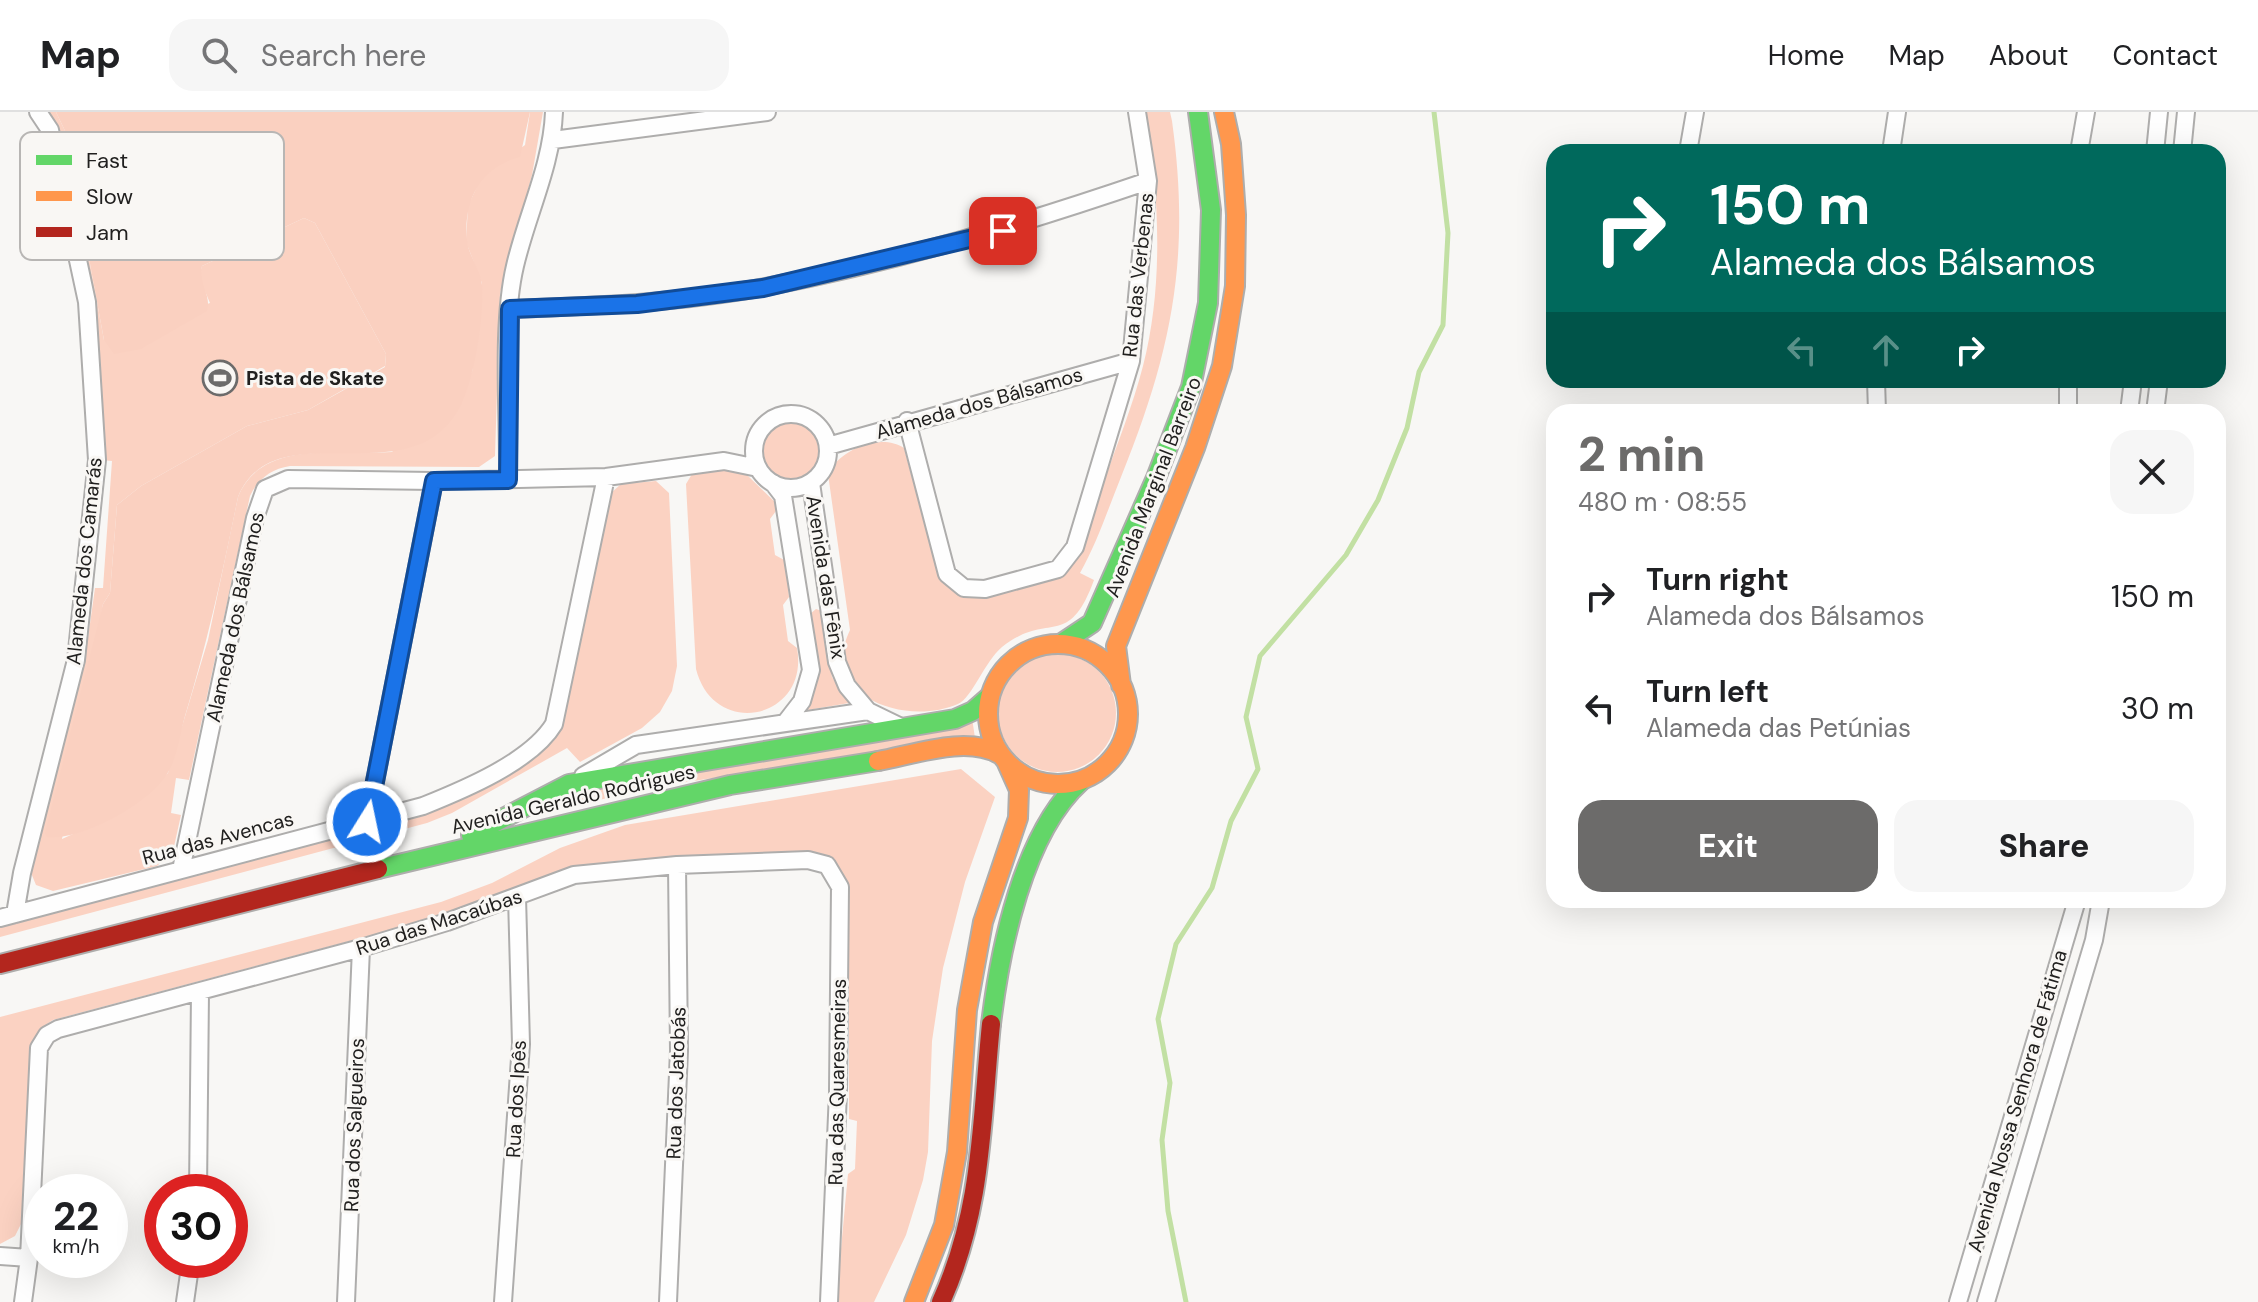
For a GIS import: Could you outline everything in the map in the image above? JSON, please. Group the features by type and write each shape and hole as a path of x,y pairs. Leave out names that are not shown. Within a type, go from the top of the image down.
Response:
{"street":[{"name":"Alameda dos Camarás","path":"38,112 50,132"},
{"path":"508,480 510,309 515,268 553,140 554,112"},
{"path":"553,140 767,112"},
{"name":"Rua das Verbenas","path":"907,421 947,574 964,588 985,589 1058,569 1075,547 1131,361 1148,181 1137,112"},
{"name":"Avenida Marginal Barreiro","path":"1062,643 1092,623 1156,478 1191,387 1208,303 1211,210 1198,112"},
{"name":"Avenida Marginal Barreiro","path":"1121,685 1116,646 1195,448 1222,366 1235,286 1236,215 1231,144 1224,112"},
{"path":"1689,144 1695,112"},
{"path":"1892,144 1897,112"},
{"path":"2080,144 2086,112"},
{"path":"2156,144 2159,112"},
{"path":"2183,144 2186,112"},
{"path":"510,309 637,304 763,288 1003,231 1148,181"},
{"name":"Alameda dos Camarás","path":"8,916 22,873 76,660 97,460 87,302 78,260"},
{"name":"Alameda dos Bálsamos","path":"724,461 755,440 759,430 775,416 797,413 818,424 828,446 907,421 1131,361"},
{"path":"755,440 758,468 773,483 792,488 811,483 825,467 828,446"},
{"name":"Alameda dos Bálsamos","path":"181,870 255,518 265,489 288,479 434,481 606,477 724,461 758,468"},
{"name":"Rua das Avencas","path":"8,916 367,822 466,789 544,741 554,724 606,477"},
{"path":"367,822 434,481"},
{"name":"Avenida das Fênix","path":"773,483 783,496 804,608 811,670 802,701 785,723"},
{"name":"Avenida das Fênix","path":"811,483 837,662 847,686 868,711"},
{"path":"794,554 820,551"},
{"path":"804,608 816,602 829,603"},
{"path":"914,1302 944,1225 957,1152 967,1010 983,922 1018,818 1019,790 991,736 989,697 999,675 1016,657 1038,646 1062,643 1097,656 1121,685 1128,707 1121,741 1101,769 1061,797 1042,830 1015,905 995,988 984,1148 970,1222 941,1302"},
{"name":"Avenida Geraldo Rodrigues","path":"569,784 955,719 973,711 989,697"},
{"path":"868,711 903,727"},
{"name":"Avenida Geraldo Rodrigues","path":"371,869 468,836 636,745 868,711"},
{"name":"Avenida Geraldo Rodrigues","path":"371,869 730,785 929,751 985,746 1002,757"},
{"path":"1002,757 1021,774 1040,782 1061,785 1081,781"},
{"path":"569,784 566,803 584,817"},
{"name":"Rua das Macaúbas","path":"33,1174 39,1048 47,1035 58,1029 361,948 574,875 677,865 808,860 827,865"},
{"name":"Rua dos Jatobás","path":"668,1302 679,1051 677,865"},
{"name":"Rua das Quaresmeiras","path":"827,865 840,887 838,1092 829,1302"},
{"path":"0,964 371,869"},
{"name":"Rua dos Ipês","path":"503,1302 521,1044 517,897"},
{"name":"Avenida Nossa Senhora de Fátima","path":"1958,1302 2075,908"},
{"name":"Avenida Nossa Senhora de Fátima","path":"1986,1302 2094,940 2100,908"},
{"name":"Rua dos Salgueiros","path":"346,1302 361,948"},
{"path":"198,1174 200,992"},
{"path":"0,1256 24,1258"},
{"path":"23,1302 26,1278"},
{"path":"185,1302 188,1278"}],"shaded area":[{"path":"47,112 56,112 66,132 52,132"},
{"path":"56,112 530,112 520,157 506,162 485,177 477,187 468,212 468,246 481,279 482,298 474,363 461,405 439,433 411,447 379,453 312,454 282,458 256,471 238,497 207,635 176,754 167,774 145,797 113,818 78,833 47,837 45,833 103,604 110,593 117,505 141,486 247,426 308,410 385,367 386,354 315,223 304,218 284,227 284,132 66,132"},
{"path":"530,112 543,112 532,175 500,293 495,456 479,467 290,466 271,472 261,480 250,496 189,780 176,778 171,813 181,815 173,851 157,866 53,891 36,885 29,868 88,638 95,588 103,588 112,461 102,460 91,305 81,260 89,260 104,340 210,303 199,277 202,266 215,260 284,260 284,227 304,218 315,223 386,354 385,366 308,410 247,426 141,486 117,505 110,593 103,604 62,839 119,813 168,773 208,640 238,497 249,478 283,458 304,454 392,452 472,372 482,283 466,242 468,206 481,178 525,145"},
{"path":"1146,112 1170,112 1172,121 1179,216 1173,303 1165,345 1139,431 1080,573 1094,580 1085,602 1066,623 1018,636 1002,647 968,695 958,704 937,710 914,711 892,708 872,700 856,688 846,673 843,653 850,630 828,474 841,458 861,446 884,442 904,448 938,574 947,586 959,593 986,596 1016,590 1043,582 1067,565 1089,525 1135,395 1150,335 1157,239 1154,175"},
{"path":"89,260 215,260 202,266 201,272 208,300 207,311 141,349 114,354 104,340"},
{"path":"791,422 812,430 820,451 812,472 791,480 770,472 762,451 770,430"},
{"path":"730,467 746,474 776,503 776,511 770,519 775,555 786,561 789,597 783,605 788,641 797,648 797,672 789,691 776,705 758,712 739,712 721,706 706,691 696,669 686,484 692,474"},
{"path":"656,481 669,493 677,666 672,691 660,712 642,728 580,762 567,748 452,813 427,823 0,937 0,925 425,811 537,755 554,737 610,494 621,484"},
{"path":"816,609 822,611 832,677 849,703 802,711 810,614"},
{"path":"1057,654 1090,664 1106,680 1116,713 1106,746 1090,762 1057,772 1024,762 1008,746 998,713 1008,680 1024,664"},
{"path":"972,718 975,738 641,789 588,803 579,802 575,795 576,791"},
{"path":"961,769 995,797 965,882 943,968 932,1041 928,1152 923,1180 906,1235 874,1302 836,1302 848,1174 855,1169 857,1121 849,1119 849,893 838,867 827,858 813,853 624,860 579,866 421,922 53,1020 41,1028 33,1045 22,1222 15,1236 0,1244 0,1017 441,902 492,883 560,848 625,825"}],"waterway":[{"path":"1186,1302 1168,1211 1162,1140 1170,1083 1158,1019 1176,944 1212,888 1231,821 1258,769 1246,717 1260,656 1346,555 1378,500 1407,428 1419,372 1443,325 1448,233 1434,112"}],"traffic: fast":[{"path":"1062,643 1092,623 1156,478 1191,387 1208,303 1211,210 1198,112"},
{"path":"471,835 569,784 955,719 973,711 989,697"},
{"path":"378,869 730,785 878,761"},
{"path":"991,1024 1008,928 1029,861 1061,803 1081,781"}],"traffic: slow":[{"path":"1121,685 1116,646 1195,448 1222,366 1235,286 1236,215 1231,144 1224,112"},
{"path":"1058,644 1085,649 1107,665 1123,687 1128,714 1123,741 1107,763 1085,779 1058,784 1031,779 1009,763 993,741 988,714 993,687 1009,665 1031,649 1058,644"},
{"path":"878,761 955,746 971,746 999,754"},
{"path":"914,1302 944,1225 957,1152 967,1010 983,922 1018,818 1019,790 1006,761"}],"traffic: jam":[{"path":"0,964 378,869"},
{"path":"941,1302 955,1267 973,1199 991,1024"}],"place":[{"name":"Pista de Skate","path":"220,378"}],"route":[{"path":"367,822 434,481 508,480 510,309 637,304 763,288 1003,231"}]}
